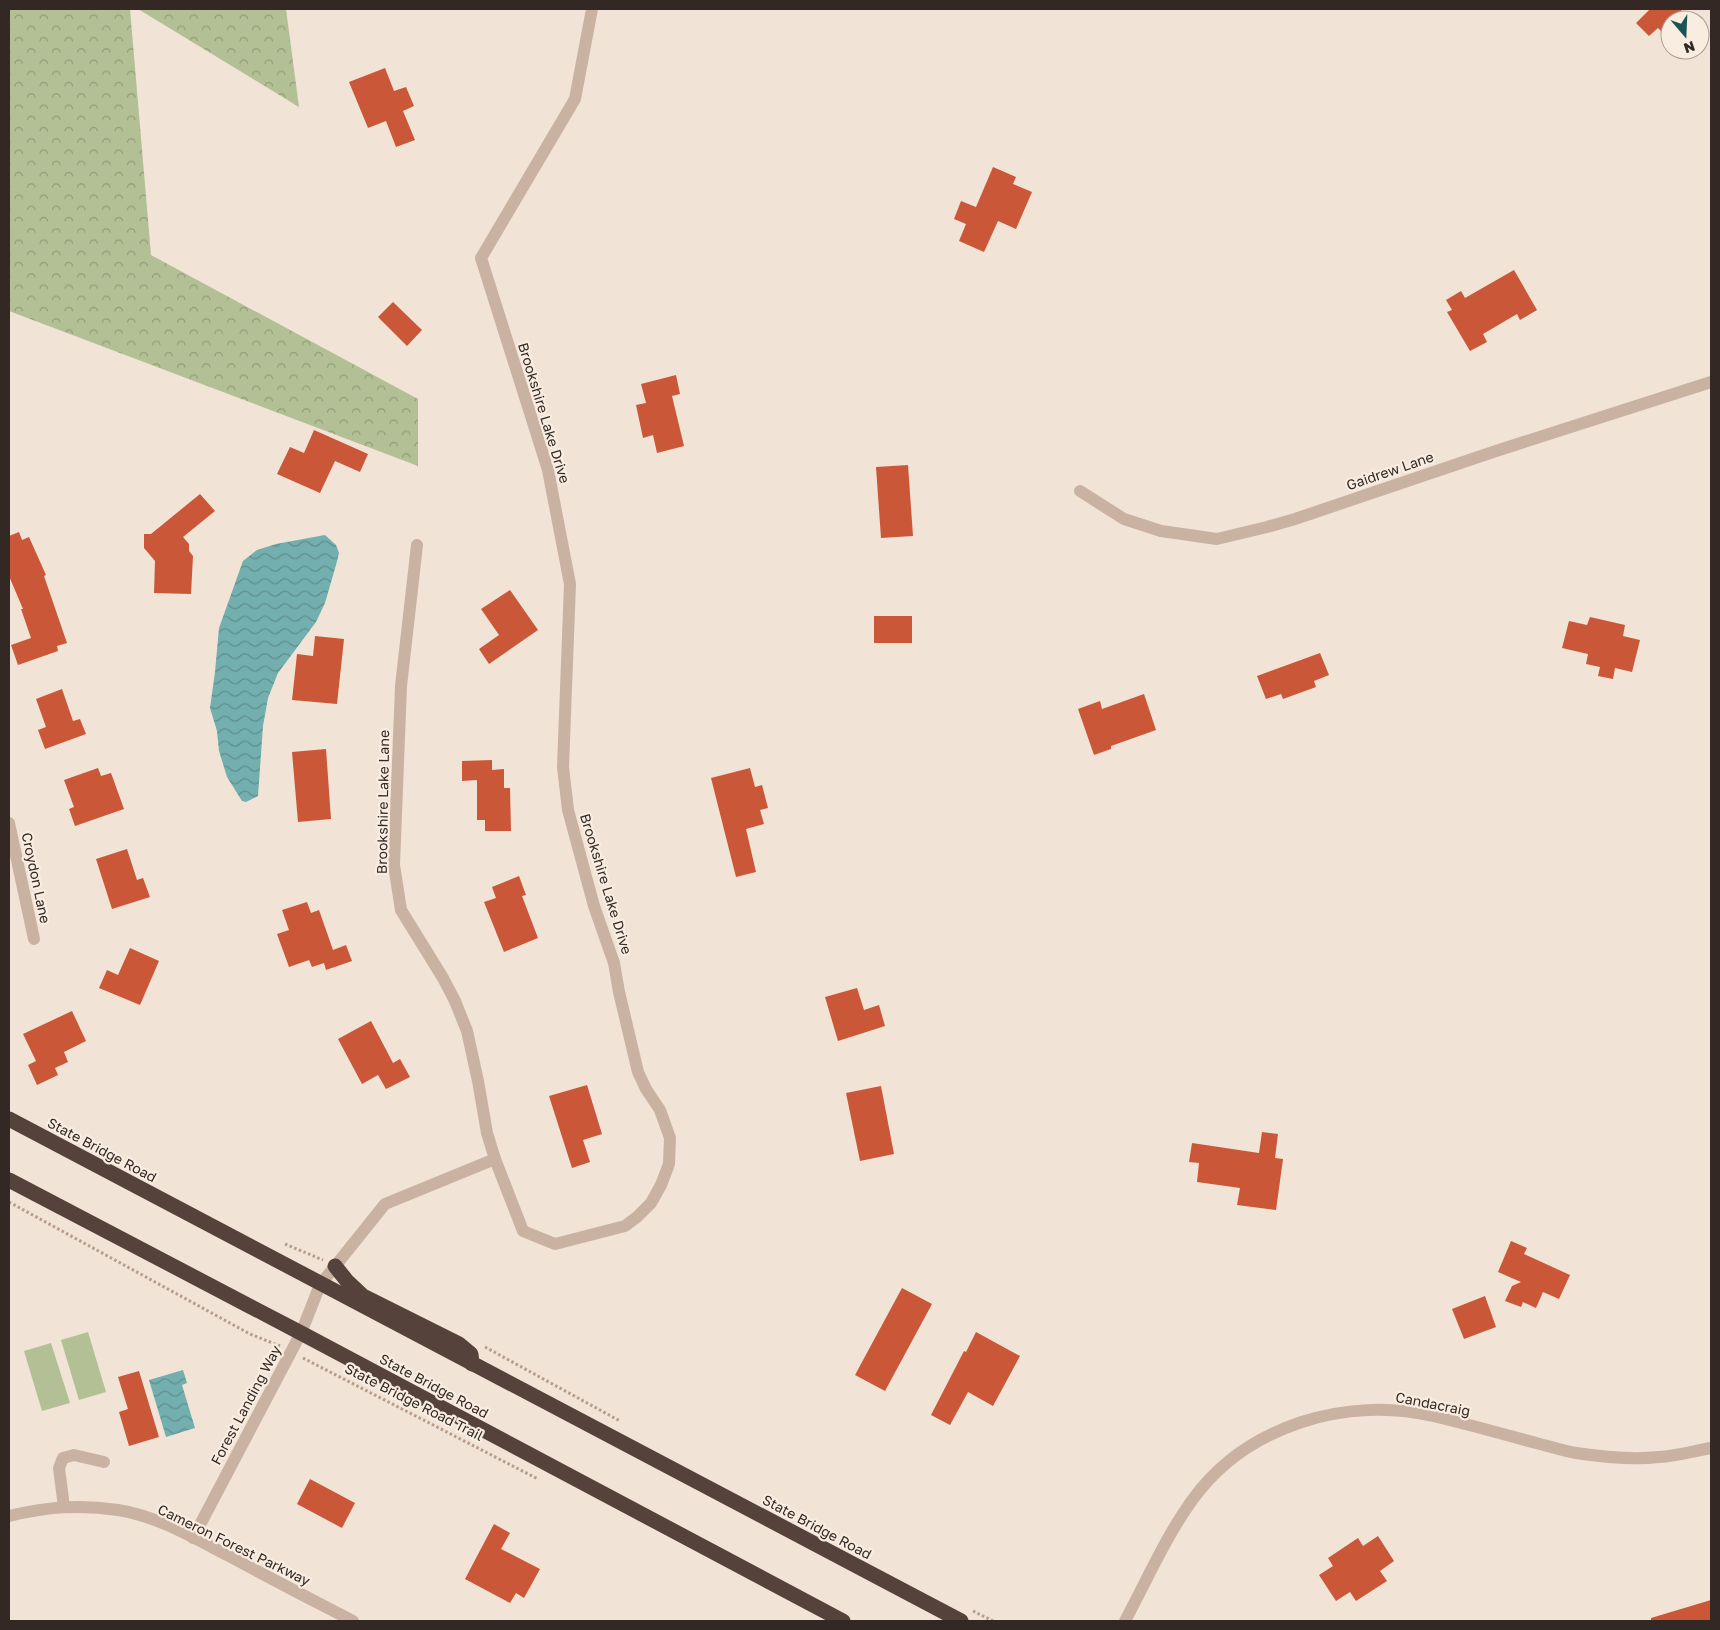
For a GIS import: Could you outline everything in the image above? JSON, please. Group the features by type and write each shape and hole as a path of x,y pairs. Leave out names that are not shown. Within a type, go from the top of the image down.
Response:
{"highway":[{"name":"State Bridge Road","path":"9,1119 320,1285 961,1621"},
{"name":"State Bridge Road","path":"9,1180 843,1621"},
{"name":"State Bridge Road","path":"335,1266 363,1296 459,1344 471,1354 472,1364"}],"street":[{"name":"Brookshire Lake Drive","path":"495,1159 523,1231 555,1244 625,1226 651,1203 669,1164 670,1136 660,1110 646,1089 638,1072 614,963 594,906 568,810 563,766 570,584 548,470 481,258 575,100 592,9"},
{"name":"Gaidrew Lane","path":"1080,491 1124,519 1162,531 1217,539 1295,519 1493,452 1711,382"},
{"name":"Brookshire Lake Lane","path":"417,545 401,686 394,865 401,910 456,1001 466,1030 478,1081 487,1133 495,1159"},
{"name":"Croydon Lane","path":"9,823 34,939"},
{"path":"320,1285 385,1204 495,1159"},
{"name":"Forest Landing Way","path":"194,1538 301,1333 320,1285"},
{"name":"Candacraig","path":"1125,1621 1174,1528 1200,1491 1218,1472 1246,1449 1277,1431 1310,1418 1353,1410 1401,1410 1432,1416 1574,1453 1617,1458 1660,1457 1711,1448"},
{"path":"64,1507 59,1468 63,1458 74,1454 104,1462"},
{"name":"Cameron Forest Parkway","path":"9,1516 38,1509 80,1506 119,1510 158,1521 353,1621"}],"path":[{"name":"State Bridge Road Trail","path":"9,1202 250,1334 291,1351 539,1480"}],"green space":[{"path":"9,9 130,9 151,255 418,399 418,466 9,311"},
{"path":"138,9 286,9 299,107"},
{"path":"88,1332 106,1392 79,1400 61,1340"},
{"path":"51,1343 70,1403 42,1411 24,1351"}],"water":[{"path":"325,535 336,545 339,553 325,603 316,622 278,673 268,698 263,726 258,796 246,802 242,801 227,777 219,751 217,731 210,708 219,628 243,561 257,550 276,544"},
{"path":"183,1370 187,1383 182,1385 195,1428 166,1437 149,1380"}],"building":[{"path":"1650,9 1683,9 1660,10 1660,30 1658,28 1649,36 1636,23"},
{"path":"385,68 394,91 406,87 414,106 403,111 415,140 396,147 386,121 368,128 349,82"},
{"path":"993,167 1016,177 1013,184 1032,192 1016,229 998,221 984,252 959,241 966,224 954,219 961,201 976,207"},
{"path":"1514,270 1537,310 1520,320 1517,314 1483,334 1487,342 1470,351 1447,312 1452,310 1446,300 1461,291 1465,298"},
{"path":"393,302 422,330 407,346 378,317"},
{"path":"676,375 680,394 672,396 684,446 657,453 653,435 643,438 636,405 646,403 641,384"},
{"path":"314,430 368,454 360,472 335,461 320,493 277,474 290,447 304,453"},
{"path":"908,465 913,536 881,538 876,467"},
{"path":"200,494 215,511 183,537 189,544 189,551 193,556 191,594 154,593 155,561 144,548 144,534 151,534"},
{"path":"19,532 22,540 29,537 46,575 44,576 67,643 57,646 58,651 18,665 11,645 31,638 21,609 23,609 9,576 9,536"},
{"path":"510,590 538,630 489,664 479,649 499,635 481,609"},
{"path":"874,616 912,616 912,643 874,643"},
{"path":"1590,617 1625,625 1623,636 1640,640 1632,672 1615,668 1613,679 1598,676 1600,667 1586,664 1588,654 1562,648 1569,621 1587,625"},
{"path":"315,636 344,639 337,704 292,700 297,654 313,656"},
{"path":"1320,653 1329,675 1314,681 1316,687 1283,699 1281,694 1266,699 1257,676"},
{"path":"62,689 73,721 80,719 86,734 45,749 38,730 46,727 36,699"},
{"path":"1144,694 1156,730 1111,746 1111,749 1094,755 1078,709 1100,701 1102,709"},
{"path":"326,749 331,819 298,822 292,752"},
{"path":"492,760 492,770 504,769 504,788 510,788 511,831 485,831 485,820 477,820 477,780 462,781 462,761"},
{"path":"98,768 101,776 111,773 124,809 75,826 69,809 74,807 64,780"},
{"path":"750,768 755,787 762,785 768,808 760,810 764,824 746,829 756,872 736,877 711,778"},
{"path":"127,849 137,880 143,878 150,897 112,909 96,859"},
{"path":"519,876 526,895 522,896 538,938 504,952 484,902 496,898 492,887"},
{"path":"307,902 311,913 319,910 333,950 346,945 352,961 326,970 324,963 312,967 309,960 289,967 277,934 289,930 282,910"},
{"path":"130,948 159,961 140,1005 99,988 107,970 118,975"},
{"path":"857,988 864,1010 879,1005 885,1026 838,1041 825,997"},
{"path":"72,1011 86,1041 64,1052 68,1062 55,1068 58,1075 37,1085 28,1065 36,1061 23,1034"},
{"path":"371,1021 393,1063 400,1059 410,1077 386,1089 378,1075 362,1084 338,1039"},
{"path":"587,1085 602,1134 583,1140 590,1162 572,1168 549,1096"},
{"path":"881,1086 894,1154 860,1161 846,1093"},
{"path":"1262,1132 1278,1134 1275,1158 1283,1159 1276,1210 1237,1205 1240,1188 1197,1182 1199,1163 1189,1162 1192,1143 1259,1153"},
{"path":"1511,1241 1527,1248 1524,1254 1570,1275 1559,1299 1543,1292 1536,1308 1523,1302 1521,1307 1505,1301 1512,1286 1521,1282 1498,1272"},
{"path":"902,1288 932,1304 885,1391 855,1375"},
{"path":"1485,1296 1496,1327 1464,1339 1452,1309"},
{"path":"976,1332 1020,1356 993,1406 968,1392 950,1425 931,1415"},
{"path":"139,1371 159,1437 129,1446 119,1412 128,1409 118,1377"},
{"path":"310,1479 355,1503 342,1528 297,1504"},
{"path":"494,1524 510,1533 501,1549 540,1569 524,1598 516,1593 510,1603 465,1579"},
{"path":"1378,1536 1394,1561 1380,1571 1387,1581 1356,1601 1350,1592 1336,1601 1319,1575 1333,1566 1328,1558 1358,1538 1363,1546"},
{"path":"1711,1600 1711,1621 1651,1621 1651,1618"}]}
